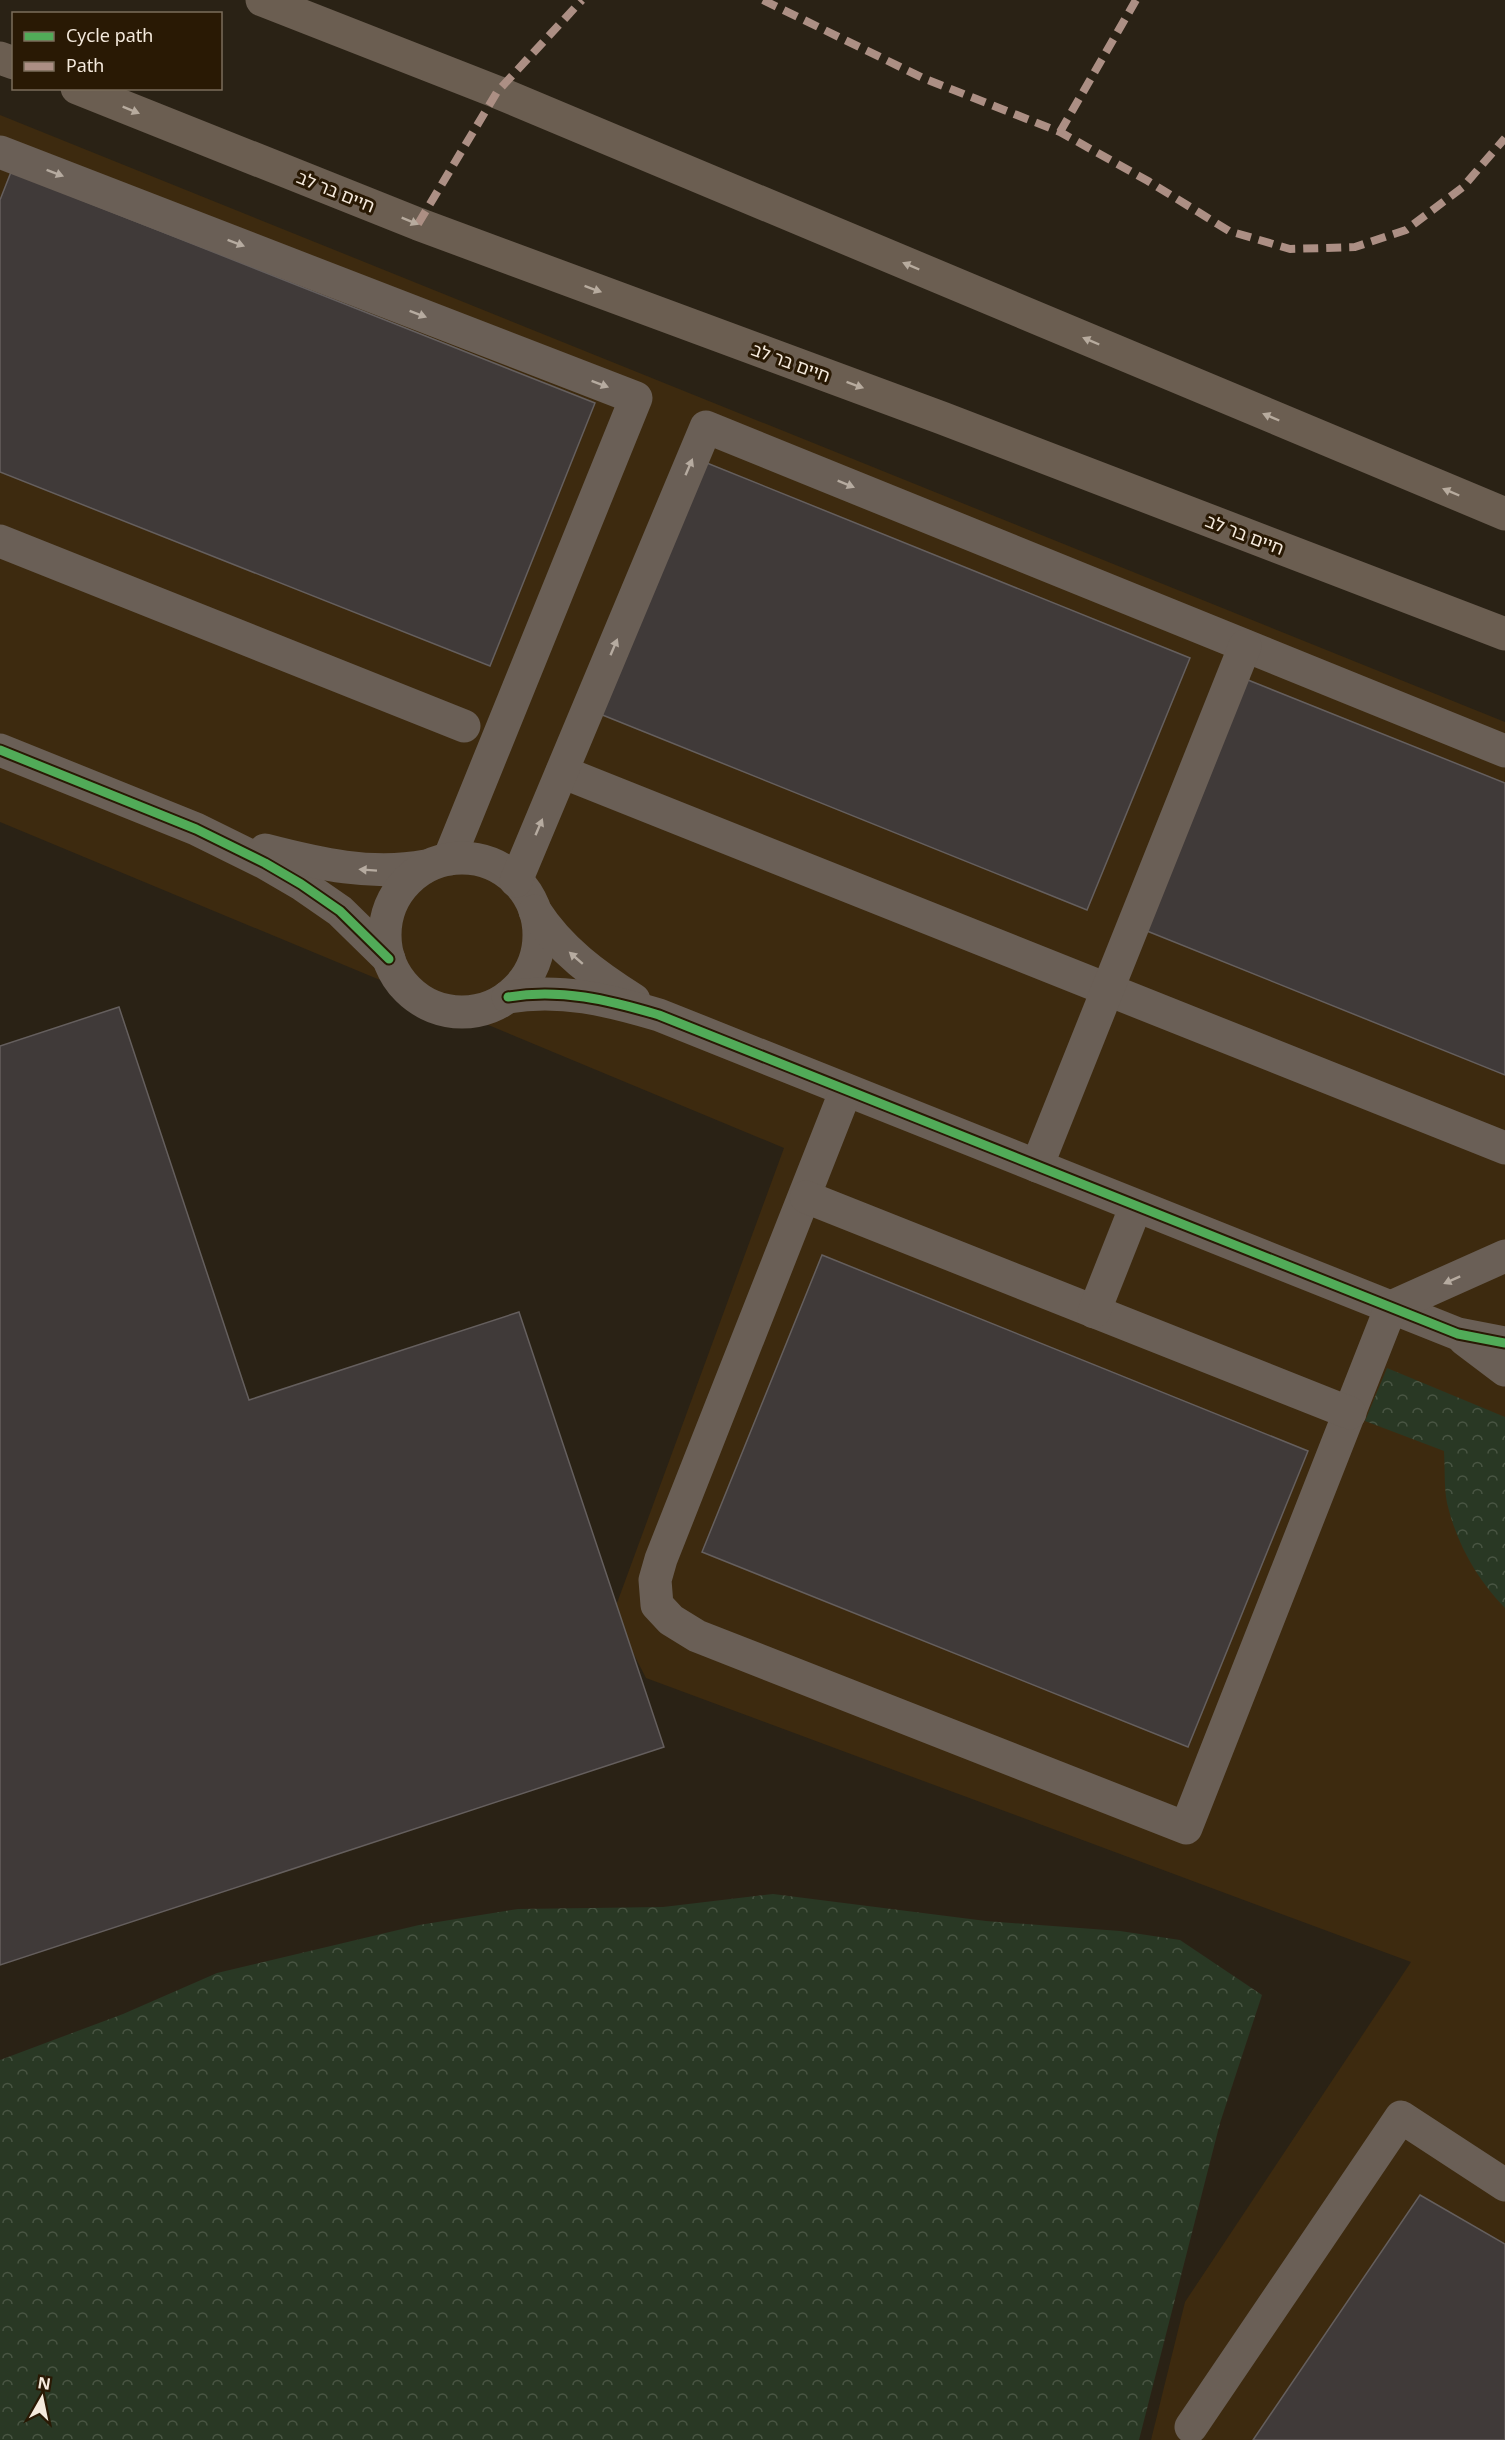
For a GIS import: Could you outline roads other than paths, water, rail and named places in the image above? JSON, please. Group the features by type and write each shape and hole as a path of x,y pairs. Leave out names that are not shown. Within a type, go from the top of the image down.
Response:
{"main road":[{"path":"262,0 497,92 1505,514"},
{"name":"חיים בר לב","path":"82,90 418,224 942,418 1505,634"}],"street":[{"path":"0,152 636,398 438,863 407,880 388,911 384,935 393,970 407,989 426,1004 462,1012 474,1011 497,1004 524,981 535,959 539,935 535,911 531,900 516,881 497,867 486,862 461,858 438,863 401,871 331,866 263,850 196,829"},
{"path":"516,881 706,427 1505,751"},
{"path":"0,541 464,726"},
{"path":"1037,1166 1245,646"},
{"path":"0,750 196,829 265,863 320,896 361,930 389,959"},
{"path":"562,772 1505,1148"},
{"path":"535,911 547,930 579,961 617,990 659,1015"},
{"path":"507,997 535,993 566,994 597,999 659,1015 1458,1334 1505,1343"},
{"path":"846,1090 806,1197 661,1559 656,1580 657,1605 671,1620 697,1636 1186,1828 1391,1308 1505,1256"},
{"path":"806,1197 1350,1413"},
{"path":"1094,1312 1136,1206"},
{"path":"1458,1334 1505,1370"},
{"path":"1191,2427 1401,2117 1505,2185"}]}
